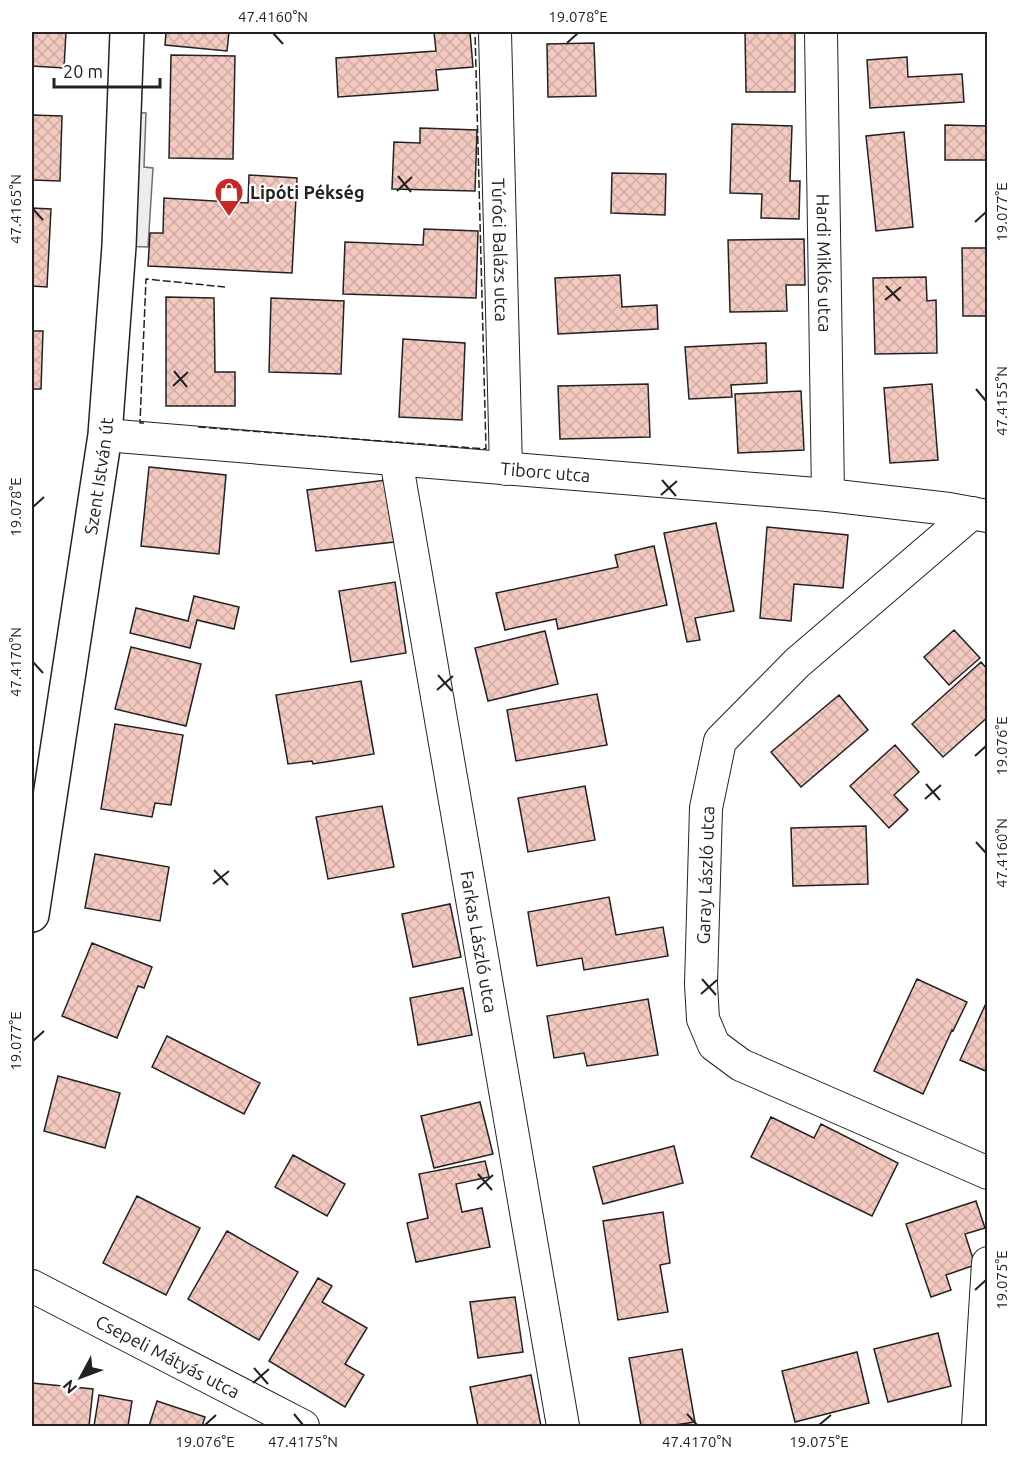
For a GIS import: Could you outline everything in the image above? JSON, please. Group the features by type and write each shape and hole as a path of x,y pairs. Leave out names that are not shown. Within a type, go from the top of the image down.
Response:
{"street":[{"name":"Szent István út","path":"32,915 38,827 105,435 119,246 127,32"},
{"name":"Túróci Balázs utca","path":"495,32 506,469"},
{"name":"Hardi Miklós utca","path":"821,32 828,495"},
{"name":"Tiborc utca","path":"105,435 828,495 949,509 980,515"},
{"name":"Farkas László utca","path":"396,459 563,1426"},
{"name":"Garay László utca","path":"980,515 797,663 720,741 706,808 701,984 703,1019 714,1045 741,1065 987,1173"},
{"path":"978,1426 987,1263"},
{"name":"Csepeli Mátyás utca","path":"32,1286 303,1426"}],"shaded area":[{"path":"124,112 146,113 144,167 153,168 148,247 119,246"}],"building":[{"path":"32,32 66,32 64,68 32,66"},
{"path":"166,32 229,32 227,51 165,45"},
{"path":"434,32 470,32 473,67 436,70 438,90 338,97 336,58 436,51"},
{"path":"745,32 795,32 795,92 746,92"},
{"path":"594,43 596,96 548,97 547,44"},
{"path":"171,55 235,56 233,159 169,158"},
{"path":"907,57 908,77 962,74 964,102 870,108 867,60"},
{"path":"32,115 62,116 60,181 32,180"},
{"path":"732,124 792,126 790,181 800,181 799,219 761,218 762,194 730,193"},
{"path":"945,125 986,126 986,160 945,160"},
{"path":"420,128 477,130 475,191 392,189 394,142 420,143"},
{"path":"904,132 913,227 876,231 866,136"},
{"path":"612,173 666,174 665,215 611,213"},
{"name":"Lipóti Pékség","path":"249,175 297,178 292,273 148,266 150,233 163,233 164,198 248,203"},
{"path":"32,208 51,209 47,287 32,286"},
{"path":"424,229 478,231 476,298 343,294 345,242 423,245"},
{"path":"804,239 805,285 786,285 787,311 730,312 728,240"},
{"path":"962,248 988,248 988,316 963,316"},
{"path":"620,275 622,307 657,305 658,329 558,334 555,278"},
{"path":"926,277 927,301 936,300 937,353 875,354 873,278"},
{"path":"166,297 214,298 215,372 235,372 235,406 166,406"},
{"path":"271,298 344,301 341,374 269,372"},
{"path":"32,331 43,331 41,389 32,389"},
{"path":"403,339 465,343 462,420 399,417"},
{"path":"766,343 767,383 731,385 732,397 689,399 685,347"},
{"path":"648,384 650,437 560,439 558,386"},
{"path":"932,384 938,460 890,463 884,388"},
{"path":"801,391 804,450 738,453 735,394"},
{"path":"149,467 226,475 219,554 141,546"},
{"path":"386,480 394,542 316,551 307,490"},
{"path":"716,523 734,611 695,618 700,640 687,642 664,533"},
{"path":"767,527 848,535 843,588 794,584 791,621 760,618"},
{"path":"654,546 667,605 558,629 556,619 505,630 496,593 618,567 615,555"},
{"path":"395,582 406,653 351,662 339,591"},
{"path":"194,596 239,607 234,629 197,620 190,648 130,633 136,608 188,621"},
{"path":"954,630 980,658 949,685 924,657"},
{"path":"545,631 558,684 488,701 475,648"},
{"path":"131,647 201,664 186,726 115,709"},
{"path":"981,662 988,670 988,717 943,757 912,724"},
{"path":"361,681 374,754 313,764 312,761 288,764 276,695"},
{"path":"597,694 607,745 516,761 507,710"},
{"path":"839,695 868,730 801,787 771,752"},
{"path":"115,724 183,735 171,805 155,803 152,817 101,809"},
{"path":"895,745 919,772 894,795 908,810 889,828 850,786"},
{"path":"585,786 595,840 528,852 518,798"},
{"path":"382,806 394,867 328,879 316,817"},
{"path":"866,826 868,884 793,886 791,828"},
{"path":"95,854 169,867 160,921 85,908"},
{"path":"609,897 616,935 663,927 668,956 584,970 582,958 537,966 528,912"},
{"path":"450,904 461,957 413,967 402,914"},
{"path":"92,943 152,967 144,988 138,986 117,1038 62,1016"},
{"path":"917,979 967,1002 923,1094 874,1071"},
{"path":"463,988 472,1035 418,1045 410,998"},
{"path":"648,999 658,1055 587,1066 584,1053 554,1058 547,1016"},
{"path":"988,999 988,1072 960,1060"},
{"path":"167,1036 260,1083 244,1114 152,1067"},
{"path":"58,1076 120,1093 105,1148 44,1131"},
{"path":"480,1102 493,1154 434,1168 421,1116"},
{"path":"771,1117 814,1138 821,1124 898,1163 872,1216 751,1157"},
{"path":"674,1146 683,1183 603,1204 593,1167"},
{"path":"293,1155 345,1184 327,1216 275,1187"},
{"path":"485,1161 489,1177 456,1184 462,1212 482,1208 490,1247 416,1262 407,1223 428,1218 419,1174"},
{"path":"137,1196 200,1228 166,1295 103,1263"},
{"path":"976,1201 985,1228 965,1234 975,1265 946,1275 951,1290 931,1297 906,1224"},
{"path":"663,1212 670,1263 660,1265 668,1312 618,1320 603,1221"},
{"path":"227,1231 298,1272 259,1340 188,1299"},
{"path":"318,1278 332,1286 322,1302 367,1328 345,1364 364,1375 345,1407 269,1361"},
{"path":"515,1297 523,1352 478,1358 470,1302"},
{"path":"938,1333 951,1386 888,1402 874,1349"},
{"path":"682,1349 695,1422 668,1426 641,1426 629,1358"},
{"path":"857,1352 869,1403 795,1422 782,1371"},
{"path":"531,1375 541,1426 478,1426 470,1387"},
{"path":"32,1383 93,1389 89,1426 32,1426"},
{"path":"99,1395 132,1401 128,1426 94,1426"},
{"path":"157,1401 205,1417 202,1426 149,1426"}],"fence":[{"path":"198,427 486,449 475,32"},
{"path":"144,423 140,423 146,279 225,287"}],"place":[{"name":"Lipóti Pékség","path":"229,218"}]}
